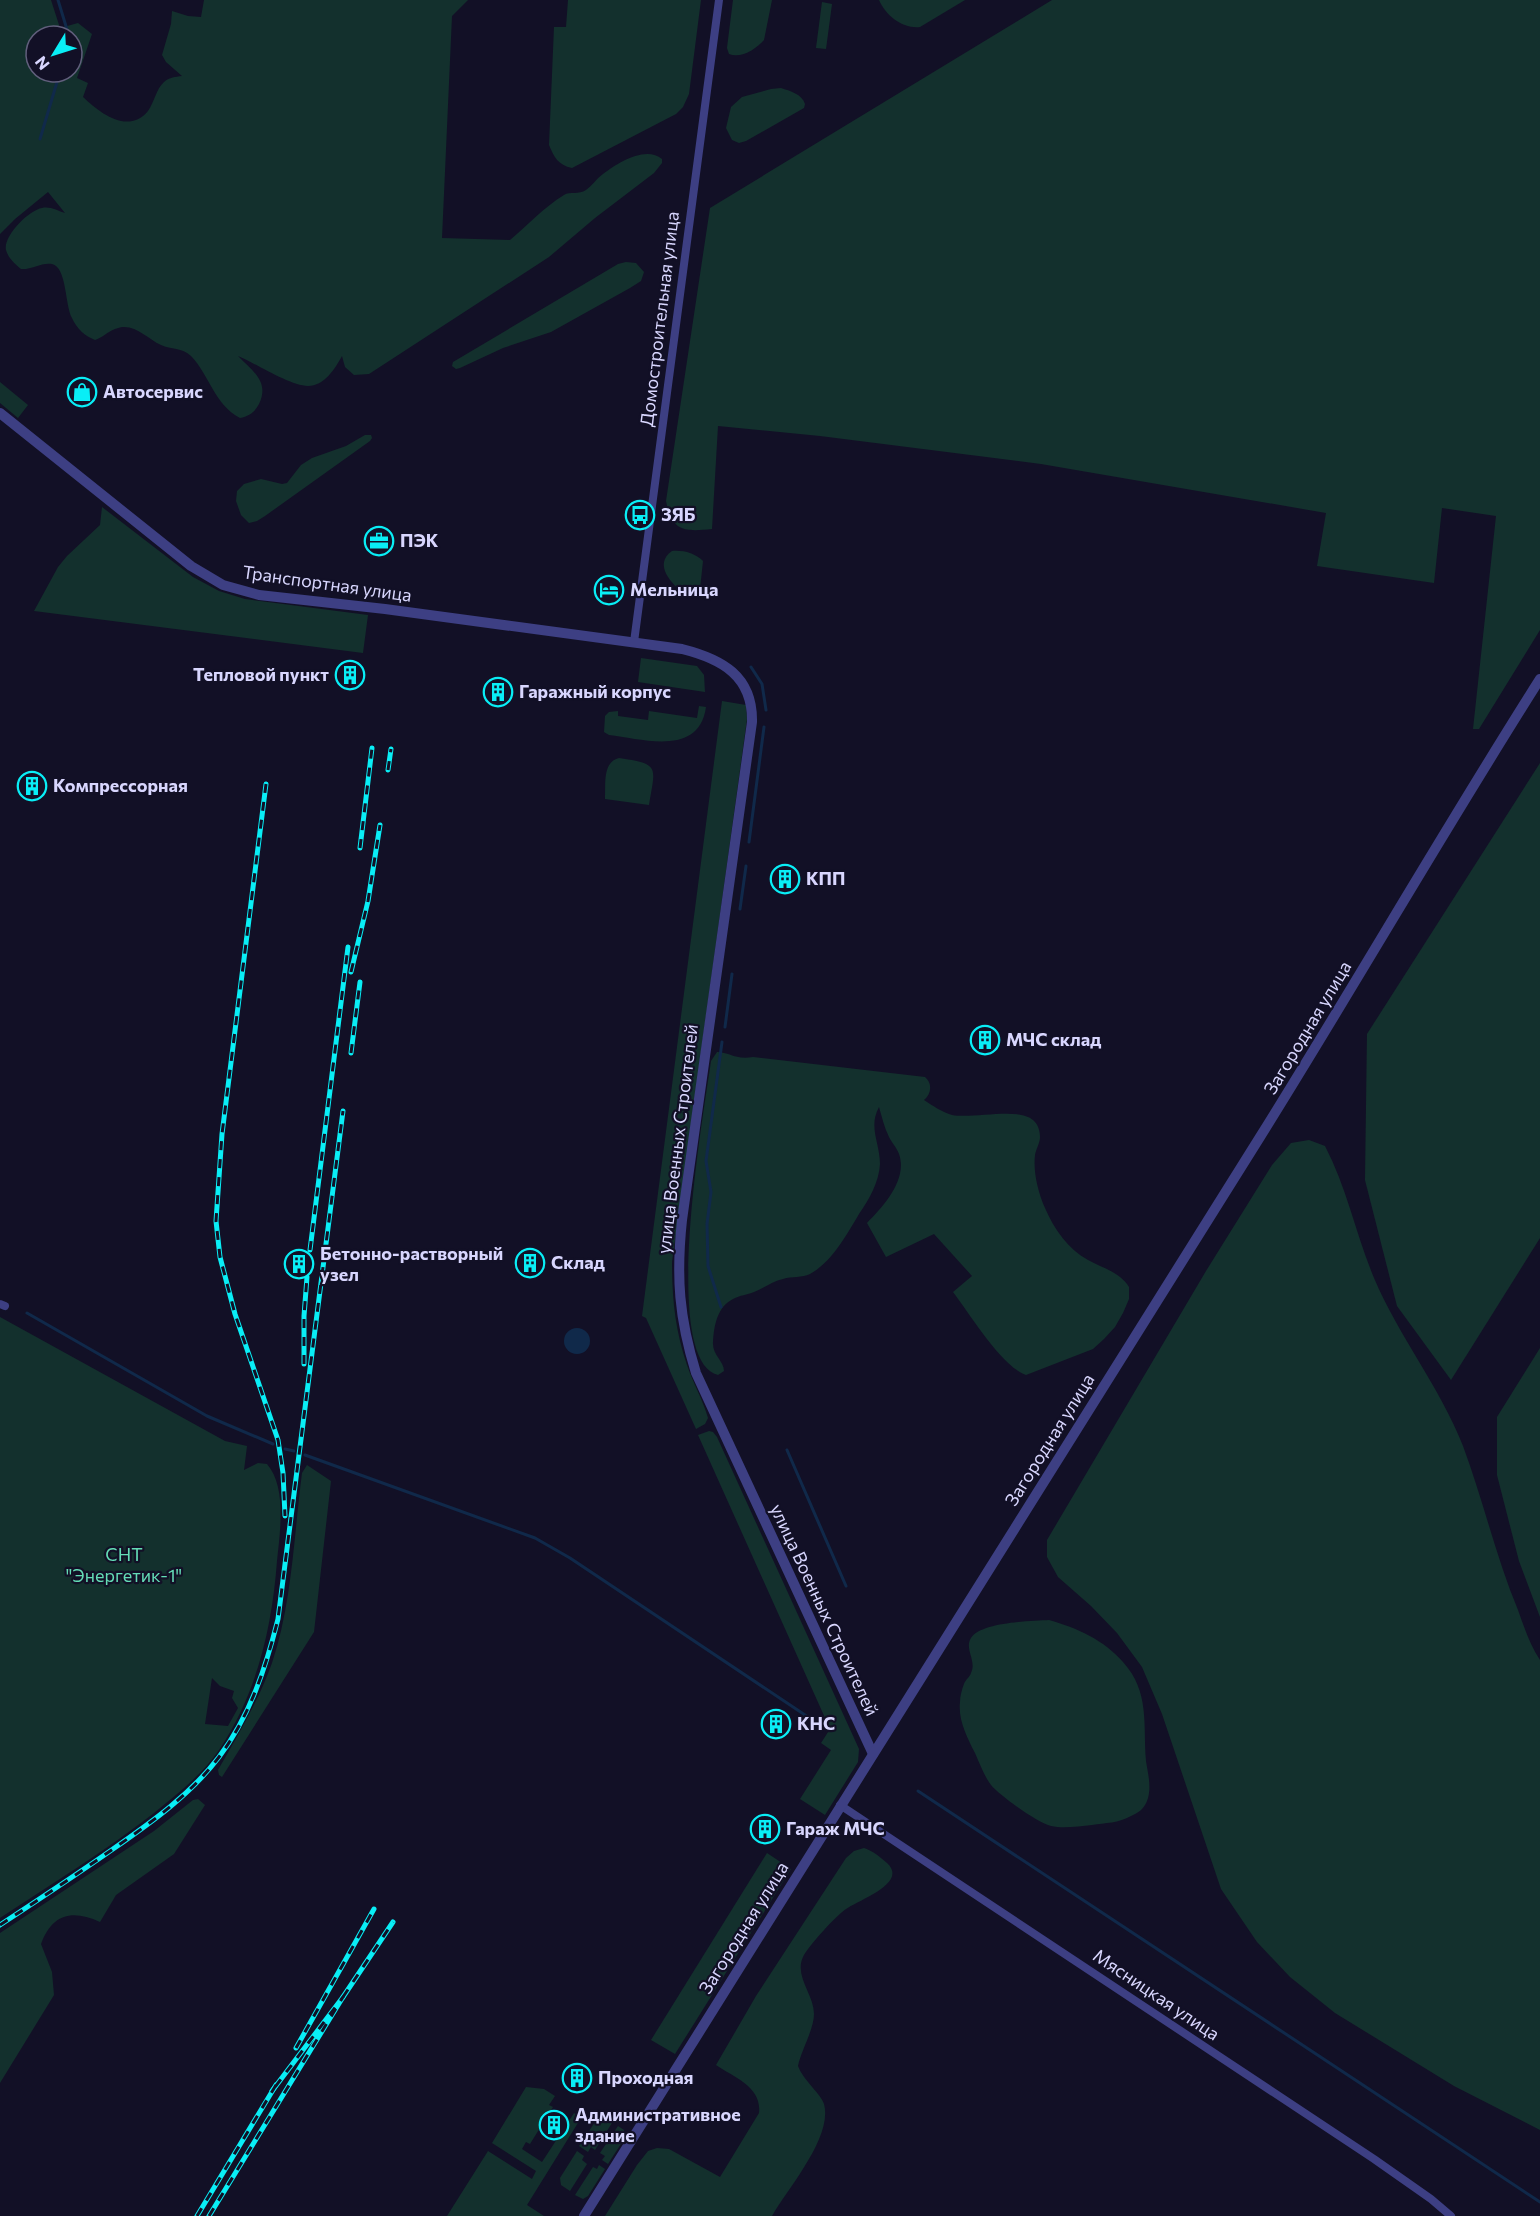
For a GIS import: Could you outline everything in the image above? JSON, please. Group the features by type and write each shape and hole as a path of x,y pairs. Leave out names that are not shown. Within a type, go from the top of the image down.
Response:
{"street":[{"name":"Домостроительная улица","path":"634,642 719,0"},
{"name":"Транспортная улица","path":"0,413 191,566 223,585 259,595 418,613 634,642"},
{"name":"улица Военных Строителей","path":"634,642 682,649 710,658 737,676 751,702 751,728 682,1220 678,1268 679,1295 684,1329 696,1373 873,1754"},
{"name":"Загородная улица","path":"584,2216 1260,1138 1489,759 1540,679"},
{"name":"Мясницкая улица","path":"840,1805 1374,2159 1451,2216"}],"green space":[{"path":"0,0 51,0 59,24 24,24 24,84 84,84 84,81 88,83 83,97 114,119 132,121 148,111 164,82 170,78 182,76 166,62 162,55 171,24 172,11 201,17 204,0 468,0 452,16 442,238 510,240 557,200 566,194 586,190 616,165 640,155 655,155 662,159 662,163 654,173 549,257 369,374 354,375 345,367 342,356 324,380 308,386 282,378 238,356 258,377 262,389 262,396 255,410 240,418 218,398 188,353 161,345 128,327 115,329 95,340 91,338 79,329 72,318 63,279 57,267 48,264 21,269 12,261 7,253 6,244 24,218 30,213 45,208 65,213 48,192 0,234"},
{"path":"568,0 701,0 689,94 683,107 676,114 572,168 557,160 549,145 554,27 566,27"},
{"path":"733,0 772,0 764,40 753,50 738,55 729,54 727,48"},
{"path":"879,0 965,0 920,27 914,27 901,24 886,11"},
{"path":"1052,0 1540,0 1540,630 1479,729 1473,729 1496,516 1442,508 1434,583 1317,566 1326,513 1041,464 820,436 718,426 712,529 686,529 676,524 672,518 666,501 710,208"},
{"path":"822,2 832,4 826,49 816,48"},
{"path":"84,28 92,34 84,57"},
{"path":"781,88 801,98 805,104 804,108 746,141 739,143 732,140 726,128 731,107 742,97"},
{"path":"636,263 644,272 641,281 630,288 551,332 503,348 460,368 456,369 452,366 453,362 618,264"},
{"path":"0,382 28,405 18,418 0,403"},
{"path":"365,435 371,435 370,441 265,516 249,523 241,515 236,501 237,491 244,484 261,479 287,483 301,465 312,458 346,446"},
{"path":"102,507 193,577 219,591 245,599 368,615 363,653 34,611 58,567 100,525"},
{"path":"672,551 689,553 703,561 700,589 685,594 674,585 664,568 664,562"},
{"path":"641,658 697,666 704,675 705,692 638,682"},
{"path":"722,701 746,705 747,719 672,1262 677,1327 687,1365 708,1418 705,1424 696,1429 646,1318 642,1316"},
{"path":"699,706 706,707 701,723 693,733 681,739 653,741 609,735 604,732 605,716 609,712 618,711 618,716 648,720 649,711 697,718"},
{"path":"619,758 649,765 653,782 649,805 605,799 607,769 614,760"},
{"path":"1540,763 1540,1238 1451,1380 1397,1306 1365,1180 1367,1034"},
{"path":"717,1052 741,1057 925,1077 930,1089 924,1100 948,1114 961,1116 1017,1114 1033,1120 1040,1135 1035,1155 1037,1182 1042,1202 1053,1223 1062,1238 1074,1250 1116,1274 1129,1287 1129,1299 1115,1327 1093,1349 1026,1375 1016,1370 996,1351 953,1292 972,1276 934,1234 886,1257 867,1223 893,1192 901,1163 898,1152 886,1130 879,1107 874,1128 880,1164 876,1184 866,1203 838,1247 818,1269 807,1275 776,1281 736,1298 723,1307 716,1323 713,1342 714,1351 724,1371 718,1375 701,1359 691,1326 688,1281 690,1230 701,1127 711,1061"},
{"path":"1309,1140 1325,1146 1384,1300 1454,1424 1510,1590 1540,1660 1540,2130 1454,2086 1335,2013 1290,1977 1257,1942 1221,1889 1162,1714 1142,1667 1117,1633 1058,1577 1047,1557 1047,1540 1206,1271 1272,1165 1291,1143"},
{"name":"СНТ \"Энергетик-1\"","path":"0,1317 225,1441 247,1446 244,1470 258,1463 267,1464 277,1485 281,1510 275,1586 260,1659 243,1706 219,1750 197,1776 154,1813 0,1918","holes":["212,1678 220,1686 234,1691 232,1698 238,1708 228,1726 205,1724"]},
{"path":"1540,1348 1540,1617 1519,1561 1497,1475 1497,1417"},
{"path":"709,1431 717,1437 859,1749 858,1762 825,1815 800,1799 831,1750 821,1743 830,1729 698,1435"},
{"path":"307,1465 331,1481 314,1632 222,1777 218,1770 260,1691 279,1640 292,1569 302,1473"},
{"path":"1049,1620 1080,1631 1099,1641 1116,1654 1132,1673 1138,1685 1144,1709 1149,1791 1147,1801 1136,1814 1107,1823 1066,1827 1045,1824 1011,1802 991,1785 966,1735 960,1715 960,1700 973,1664 969,1646 971,1638 985,1629 996,1626"},
{"path":"198,1799 205,1805 174,1854 116,1895 100,1922 72,1915 57,1920 51,1926 41,1944 52,1972 54,1995 0,2083 0,1933 154,1831 193,1800"},
{"path":"864,1848 887,1863 892,1870 892,1877 879,1890 842,1913 817,1938 803,1957 801,1971 814,2014 798,2066 822,2100 825,2117 816,2147 772,2216 605,2216 648,2151 657,2148 669,2149 720,2177 759,2113 759,2104 756,2096 746,2084 716,2065 756,1996 846,1858 854,1851"},
{"path":"767,1853 791,1869 675,2054 651,2040"},
{"path":"526,2087 544,2089 555,2096 549,2105 553,2107 530,2144 526,2142 522,2149 542,2162 574,2113 581,2118 527,2205 544,2216 447,2216 488,2151 532,2179 536,2171 492,2143"},
{"path":"603,2118 612,2123 595,2150 591,2147 588,2152 579,2146 595,2122"},
{"path":"618,2126 624,2130 626,2136 608,2164 602,2160 605,2156 600,2153"},
{"path":"577,2151 584,2156 582,2160 587,2164 570,2191 561,2185 560,2178"},
{"path":"599,2165 605,2169 588,2196 583,2199 575,2195 593,2167 597,2169"}],"water":[{"path":"577,1328 586,1332 590,1341 586,1350 577,1354 568,1350 564,1341 568,1332"}],"waterway":[{"path":"58,0 65,24"},
{"path":"40,139 56,84"},
{"path":"751,667 762,684 766,710"},
{"path":"749,842 764,727"},
{"path":"740,909 746,866"},
{"path":"725,1027 732,974"},
{"path":"721,1307 708,1266 707,1224 711,1192 706,1161 722,1042"},
{"path":"27,1313 207,1416 273,1444"},
{"path":"285,1449 294,1451"},
{"path":"787,1450 846,1586"},
{"path":"305,1455 535,1538 570,1558 823,1727"},
{"path":"918,1791 1540,2202"}],"railway":[{"path":"360,848 372,748"},
{"path":"388,770 391,749"},
{"path":"266,784 222,1134 216,1221 220,1257 235,1314 278,1440 283,1473 285,1516"},
{"path":"351,972 368,901 380,825"},
{"path":"310,1250 348,947"},
{"path":"351,1053 360,982"},
{"path":"0,1925 128,1839 183,1795 219,1757 240,1725 256,1691 278,1619 343,1111"},
{"path":"304,1364 307,1277"},
{"path":"296,2048 374,1909"},
{"path":"343,1997 393,1922"},
{"path":"209,2216 343,1997 272,2091"},
{"path":"197,2216 276,2085"}],"place":[{"name":"Автосервис","path":"82,392"},
{"name":"ЗЯБ","path":"640,515"},
{"name":"ПЭК","path":"379,541"},
{"name":"Мельница","path":"609,590"},
{"name":"Тепловой пункт","path":"350,675"},
{"name":"Гаражный корпус","path":"498,692"},
{"name":"Компрессорная","path":"32,786"},
{"name":"КПП","path":"785,879"},
{"name":"МЧС склад","path":"985,1040"},
{"name":"Склад","path":"530,1263"},
{"name":"Бетонно-растворный узел","path":"299,1264"},
{"name":"КНС","path":"776,1724"},
{"name":"Гараж МЧС","path":"765,1829"},
{"name":"Проходная","path":"577,2078"},
{"name":"Административное здание","path":"554,2125"}]}
